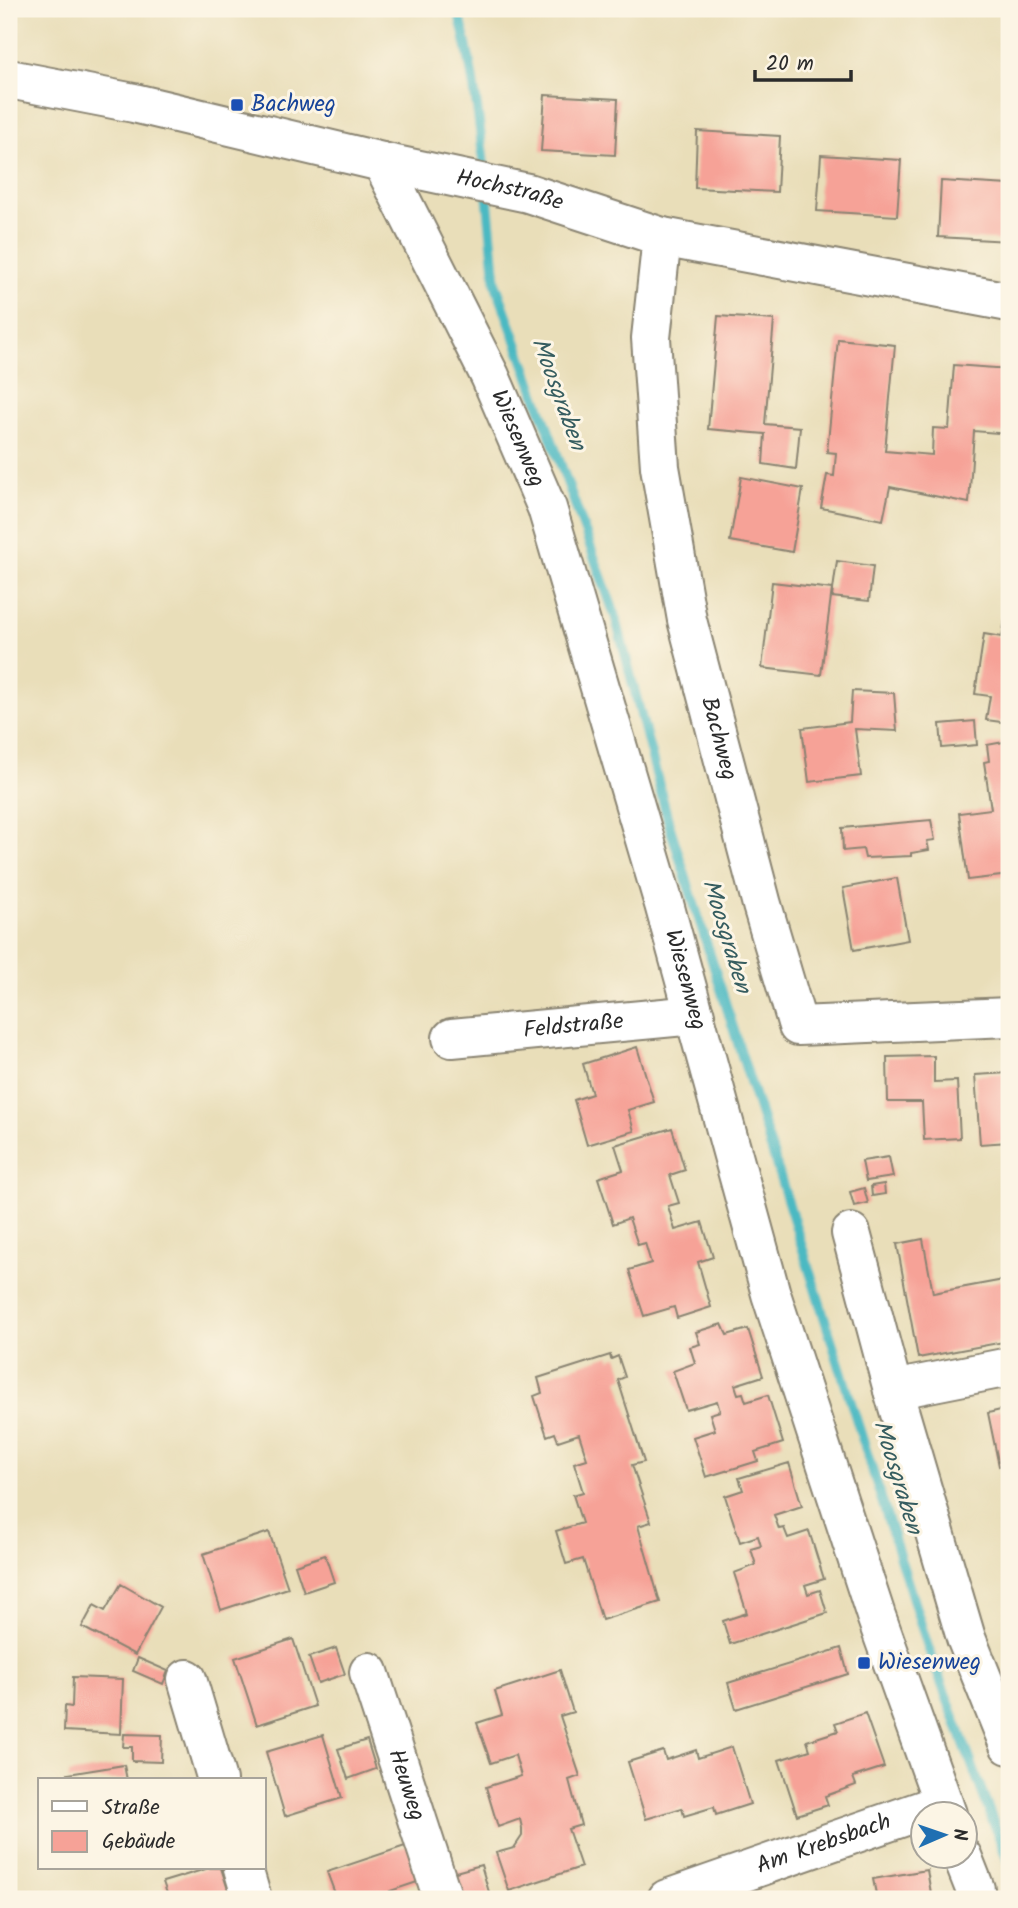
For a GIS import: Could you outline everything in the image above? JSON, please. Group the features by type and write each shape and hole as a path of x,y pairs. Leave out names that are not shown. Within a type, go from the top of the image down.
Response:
{"street":[{"name":"Hochstraße","path":"9,79 134,103 382,162 527,193 662,237 1009,302"},
{"name":"Wiesenweg","path":"382,162 490,376 547,508 695,1016 771,1294 876,1616 942,1800"},
{"name":"Bachweg","path":"662,237 651,338 660,467 687,620 762,905 798,1026 1009,1017"},
{"name":"Feldstraße","path":"452,1038 695,1016"},
{"path":"851,1233 893,1390 967,1638 1009,1745"},
{"path":"893,1390 1009,1367"},
{"name":"Heuweg","path":"369,1672 443,1899"},
{"path":"187,1679 216,1778"},
{"name":"Am Krebsbach","path":"667,1899 909,1820"},
{"path":"244,1870 252,1899"},
{"path":"968,1870 975,1889 975,1899"}],"building":[{"path":"545,95 618,99 615,155 541,151"},
{"path":"697,131 780,136 777,192 695,188"},
{"path":"821,155 901,160 897,216 817,211"},
{"path":"941,181 1009,185 1009,241 938,237"},
{"path":"718,316 774,320 765,424 800,427 796,469 763,464 765,434 708,429"},
{"path":"838,339 895,345 885,451 932,455 933,428 949,429 954,365 1009,369 1009,434 974,431 969,503 890,487 883,520 821,508 827,475 834,476 836,453 827,452"},
{"path":"741,477 803,489 792,552 730,541"},
{"path":"837,561 873,566 869,601 832,597"},
{"path":"772,582 832,589 821,675 762,668"},
{"path":"1006,612 1009,613 1009,723 986,720 990,696 975,694 984,634 1002,637"},
{"path":"852,691 894,693 897,731 855,729 861,776 809,782 802,728 850,722"},
{"path":"975,721 977,745 942,748 940,724"},
{"path":"1009,741 1009,875 968,880 959,813 991,809 984,762 989,761 987,745"},
{"path":"931,820 935,840 927,841 929,850 911,853 911,856 865,858 863,849 843,851 842,828"},
{"path":"897,878 908,940 854,950 843,888"},
{"path":"637,1047 654,1102 628,1110 634,1131 587,1145 574,1100 592,1094 583,1064"},
{"path":"934,1056 934,1082 957,1081 960,1138 924,1140 922,1102 888,1102 887,1057"},
{"path":"1009,1073 1009,1142 980,1144 975,1075"},
{"path":"672,1128 685,1170 670,1175 679,1203 668,1206 675,1230 702,1222 713,1257 698,1262 711,1307 677,1318 674,1307 644,1316 629,1270 651,1263 645,1243 638,1245 629,1218 613,1224 598,1178 623,1170 615,1145"},
{"path":"889,1157 893,1177 866,1181 862,1161"},
{"path":"884,1184 885,1194 872,1196 871,1186"},
{"path":"864,1188 868,1203 854,1206 850,1192"},
{"path":"1009,1196 1009,1225 1008,1225 1002,1197"},
{"path":"923,1239 933,1293 1009,1279 1009,1341 918,1358 897,1244"},
{"path":"722,1324 727,1335 748,1329 763,1376 735,1385 738,1394 743,1393 746,1402 768,1395 783,1443 755,1452 758,1461 706,1477 693,1437 715,1430 710,1414 720,1411 717,1401 686,1410 673,1371 695,1363 690,1347 700,1344 696,1332"},
{"path":"610,1355 611,1359 618,1356 625,1377 618,1380 644,1462 632,1465 651,1522 638,1526 660,1602 602,1620 583,1559 566,1564 556,1531 582,1523 573,1495 583,1492 574,1463 587,1459 579,1434 558,1441 555,1433 547,1436 534,1396 542,1393 538,1378"},
{"path":"1009,1408 1009,1464 999,1466 988,1413"},
{"path":"789,1463 802,1506 774,1515 779,1529 784,1528 788,1538 809,1531 824,1579 805,1585 808,1594 820,1590 827,1613 730,1644 723,1621 747,1613 734,1573 756,1565 751,1549 761,1546 758,1536 740,1542 725,1496 743,1490 739,1478"},
{"path":"269,1532 288,1588 221,1610 203,1554"},
{"path":"325,1555 334,1582 304,1592 295,1565"},
{"path":"121,1584 161,1607 135,1655 82,1627 94,1605 105,1611"},
{"path":"293,1639 315,1706 257,1725 235,1658"},
{"path":"336,1648 345,1674 318,1683 309,1657"},
{"path":"841,1648 848,1674 736,1709 728,1683"},
{"path":"138,1658 168,1671 163,1684 133,1671"},
{"path":"560,1670 573,1712 560,1716 580,1776 569,1780 581,1825 568,1829 581,1867 509,1891 496,1853 514,1848 522,1836 522,1828 520,1819 498,1827 486,1787 521,1776 515,1755 491,1763 477,1723 502,1715 495,1691"},
{"path":"73,1677 123,1679 121,1734 64,1731 65,1706 72,1707"},
{"path":"865,1713 884,1767 853,1777 856,1785 825,1796 828,1805 797,1815 779,1760 810,1750 807,1741 838,1731 835,1723"},
{"path":"124,1734 162,1735 161,1762 132,1761 132,1747 123,1747"},
{"path":"323,1735 342,1798 285,1816 266,1752"},
{"path":"367,1740 376,1769 348,1779 338,1749"},
{"path":"732,1747 750,1804 716,1815 714,1807 684,1816 682,1808 646,1819 628,1762 663,1751 666,1760 696,1750 698,1758"},
{"path":"124,1765 127,1778 69,1778 68,1774"},
{"path":"414,1843 426,1879 390,1891 393,1899 337,1899 327,1872"},
{"path":"481,1865 491,1899 460,1899 452,1873"},
{"path":"202,1870 222,1870 231,1899 169,1899 163,1882"},
{"path":"927,1870 932,1899 877,1899 873,1879"}],"waterway":[{"name":"Moosgraben","path":"458,9 475,93 485,177"},
{"name":"Moosgraben","path":"487,192 496,285 615,615 669,824 929,1650 1009,1864"}],"place":[{"name":"Bachweg","path":"237,105"},
{"name":"Wiesenweg","path":"864,1663"}]}
